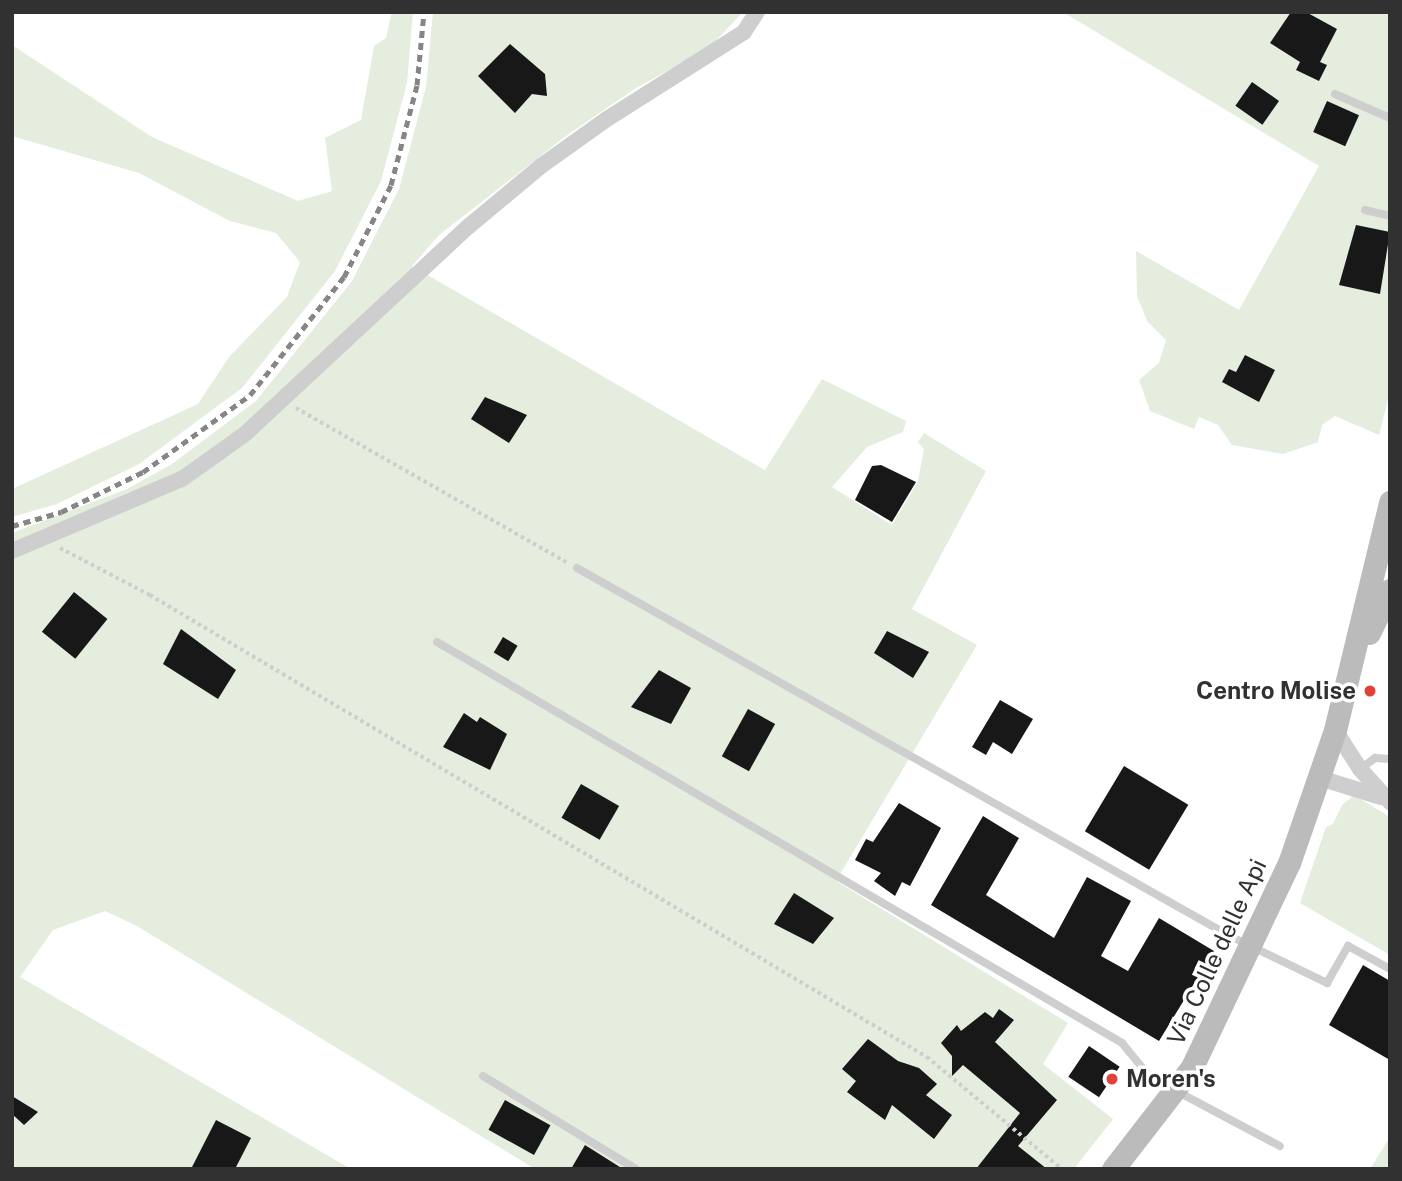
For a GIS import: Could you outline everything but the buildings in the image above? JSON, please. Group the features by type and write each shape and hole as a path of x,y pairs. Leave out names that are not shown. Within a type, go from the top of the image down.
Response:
{"main road":[{"path":"1390,485 1390,496"},
{"name":"Via Colle delle Api","path":"1113,1169 1192,1067 1254,946 1320,778 1335,730 1390,502"},
{"name":"Via Colle delle Api","path":"1352,667 1390,590"}],"street":[{"path":"12,551 44,540 182,479 285,402 468,226 520,183 607,119 744,32 757,12"},
{"path":"1335,730 1360,769 1386,800"},
{"path":"1320,778 1386,800"}],"lane":[{"path":"1335,94 1390,118"},
{"path":"1365,210 1390,216"},
{"path":"577,568 936,773 1327,983 1348,946 1390,970"},
{"path":"437,642 1122,1043 1150,1077 1280,1146"},
{"path":"1360,769 1375,758 1390,759"},
{"path":"483,1076 636,1169"}],"path":[{"path":"285,402 577,568"},
{"path":"44,540 149,595 927,1057 1062,1169"}],"shaded area":[{"path":"392,12 413,12 407,83 381,181 335,271 242,388 139,464 57,504 12,517 12,489 198,404 229,357 287,297 300,262 276,233 230,221 139,173 12,136 12,45 152,137 298,201 332,191 325,138 361,120 374,46 386,38"},
{"path":"433,12 743,12 708,49 636,88 566,136 439,235 412,266 765,470 822,379 906,421 903,432 867,447 832,487 892,525 918,481 924,449 918,442 924,433 986,471 912,609 977,645 836,881 1068,1023 1043,1064 1113,1119 1074,1169 535,1169 137,926 105,911 53,930 20,977 351,1169 12,1169 12,533 127,489 172,464 256,401 352,281 399,189 426,87"},
{"path":"1063,12 1390,12 1390,392 1379,435 1335,416 1322,425 1318,442 1283,454 1232,445 1218,425 1199,417 1194,429 1150,411 1139,380 1159,363 1166,340 1147,321 1137,296 1136,251 1239,310 1319,166"},
{"path":"1354,795 1390,817 1390,955 1300,903 1326,827 1333,824 1342,805"},
{"path":"1390,1137 1390,1169 1370,1169"}],"railway":[{"path":"12,526 61,512 143,472 250,395 344,277 391,185 417,85 424,12"}],"place":[{"name":"Centro Molise","path":"1370,691"},
{"name":"Moren's","path":"1112,1079"}]}
